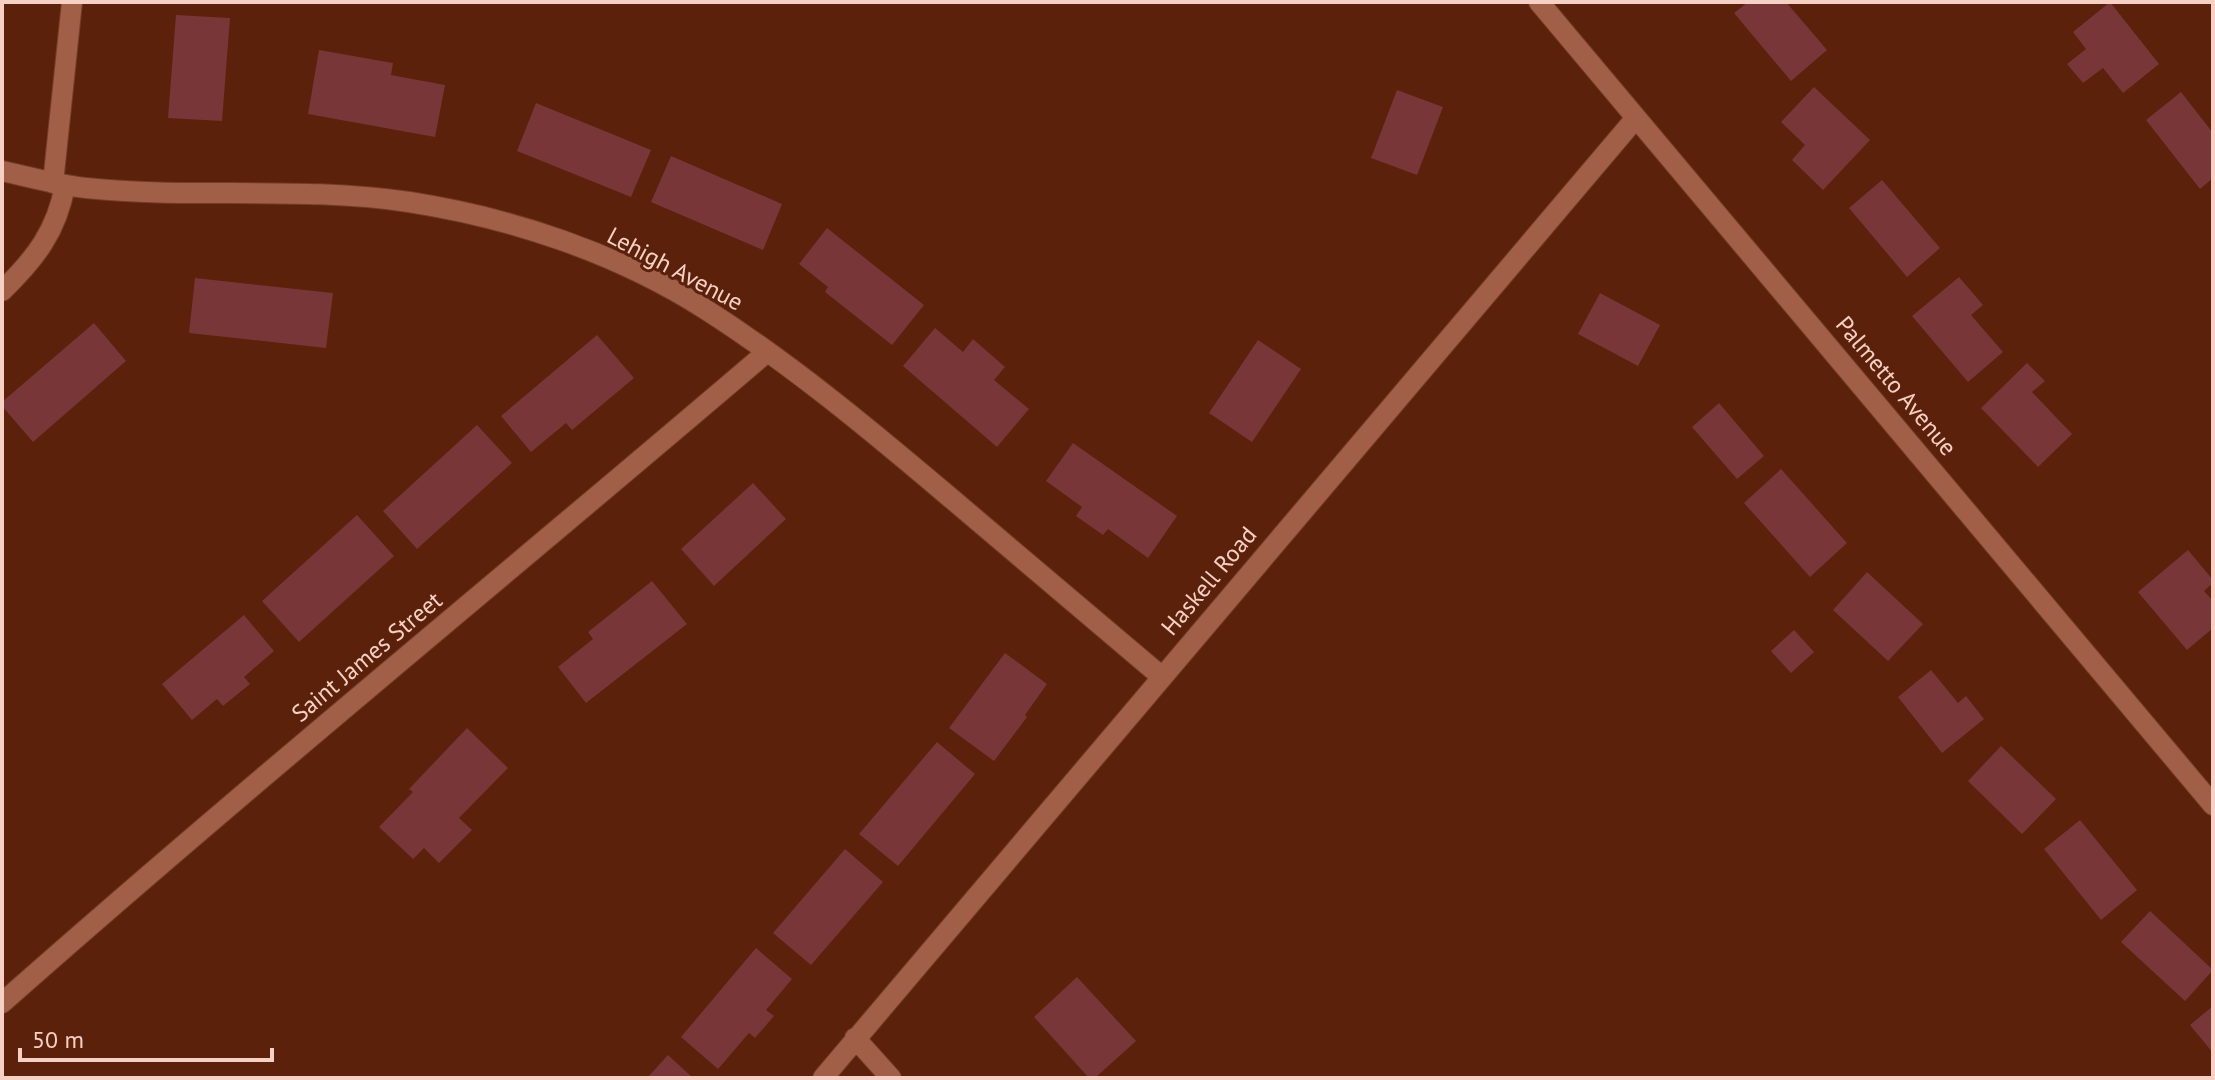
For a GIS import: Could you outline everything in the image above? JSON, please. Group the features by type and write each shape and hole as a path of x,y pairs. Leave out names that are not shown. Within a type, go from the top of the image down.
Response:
{"street":[{"path":"2,291 24,270 43,245 60,210 59,184 72,2"},
{"name":"Palmetto Avenue","path":"1539,2 2213,805"},
{"name":"Haskell Road","path":"823,1078 1635,119"},
{"name":"Lehigh Avenue","path":"2,171 59,184 136,192 347,195 409,202 472,214 565,242 649,278 704,308 835,400 1162,677"},
{"name":"Saint James Street","path":"2,1003 165,859 767,352"},
{"path":"855,1038 891,1078"}],"building":[{"path":"1748,2 1786,2 1827,50 1791,81 1734,13"},
{"path":"2110,2 2159,64 2123,93 2103,68 2083,83 2067,64 2086,49 2073,32"},
{"path":"176,15 230,18 222,121 168,118"},
{"path":"319,50 393,63 391,75 445,85 435,137 308,114"},
{"path":"1814,87 1870,140 1823,190 1792,160 1805,145 1781,122"},
{"path":"1397,90 1443,107 1417,175 1371,158"},
{"path":"2181,92 2213,133 2213,178 2200,189 2146,120"},
{"path":"536,103 651,150 631,197 517,151"},
{"path":"671,156 782,204 763,250 651,202"},
{"path":"1882,180 1940,248 1907,277 1849,208"},
{"path":"827,228 924,305 892,345 825,292 828,287 799,264"},
{"path":"1959,277 1983,305 1971,315 2003,352 1968,382 1912,316"},
{"path":"195,278 333,293 326,348 189,333"},
{"path":"1600,293 1660,325 1638,366 1578,334"},
{"path":"94,323 126,361 33,442 2,406 2,402"},
{"path":"935,328 963,352 973,339 1005,367 994,380 1029,409 997,447 903,366"},
{"path":"597,335 634,378 572,430 566,423 531,452 501,416"},
{"path":"1258,340 1301,369 1252,442 1209,413"},
{"path":"2027,363 2045,381 2032,392 2072,434 2038,467 1981,408"},
{"path":"1719,403 1764,456 1737,479 1692,427"},
{"path":"477,425 512,463 417,549 383,511"},
{"path":"1073,443 1177,516 1148,558 1108,529 1103,535 1076,516 1082,507 1046,481"},
{"path":"1781,469 1847,543 1810,577 1744,503"},
{"path":"753,483 786,519 714,586 681,549"},
{"path":"357,515 394,556 299,642 262,601"},
{"path":"2188,550 2213,580 2204,591 2213,601 2213,628 2187,650 2138,592"},
{"path":"1867,572 1923,624 1888,661 1833,610"},
{"path":"652,581 687,624 586,703 558,667 593,639 588,632"},
{"path":"244,615 274,651 244,677 250,684 223,706 217,699 192,720 162,684"},
{"path":"1794,630 1814,652 1791,673 1771,651"},
{"path":"1005,653 1047,684 994,761 949,728"},
{"path":"1931,670 1958,703 1966,696 1984,719 1942,753 1898,697"},
{"path":"467,728 508,768 459,818 472,830 439,863 424,848 413,859 379,827 413,792 409,789"},
{"path":"937,742 975,774 898,866 859,834"},
{"path":"2001,746 2056,799 2022,834 1968,781"},
{"path":"2080,820 2137,890 2101,920 2044,849"},
{"path":"845,849 883,882 811,965 773,933"},
{"path":"2150,911 2213,970 2185,1001 2121,942"},
{"path":"756,948 792,979 766,1010 774,1016 755,1038 749,1033 718,1069 681,1037"},
{"path":"1077,977 1136,1041 1095,1078 1089,1078 1034,1017"},
{"path":"2213,1006 2213,1053 2190,1025"},
{"path":"668,1055 693,1078 647,1078"}]}
